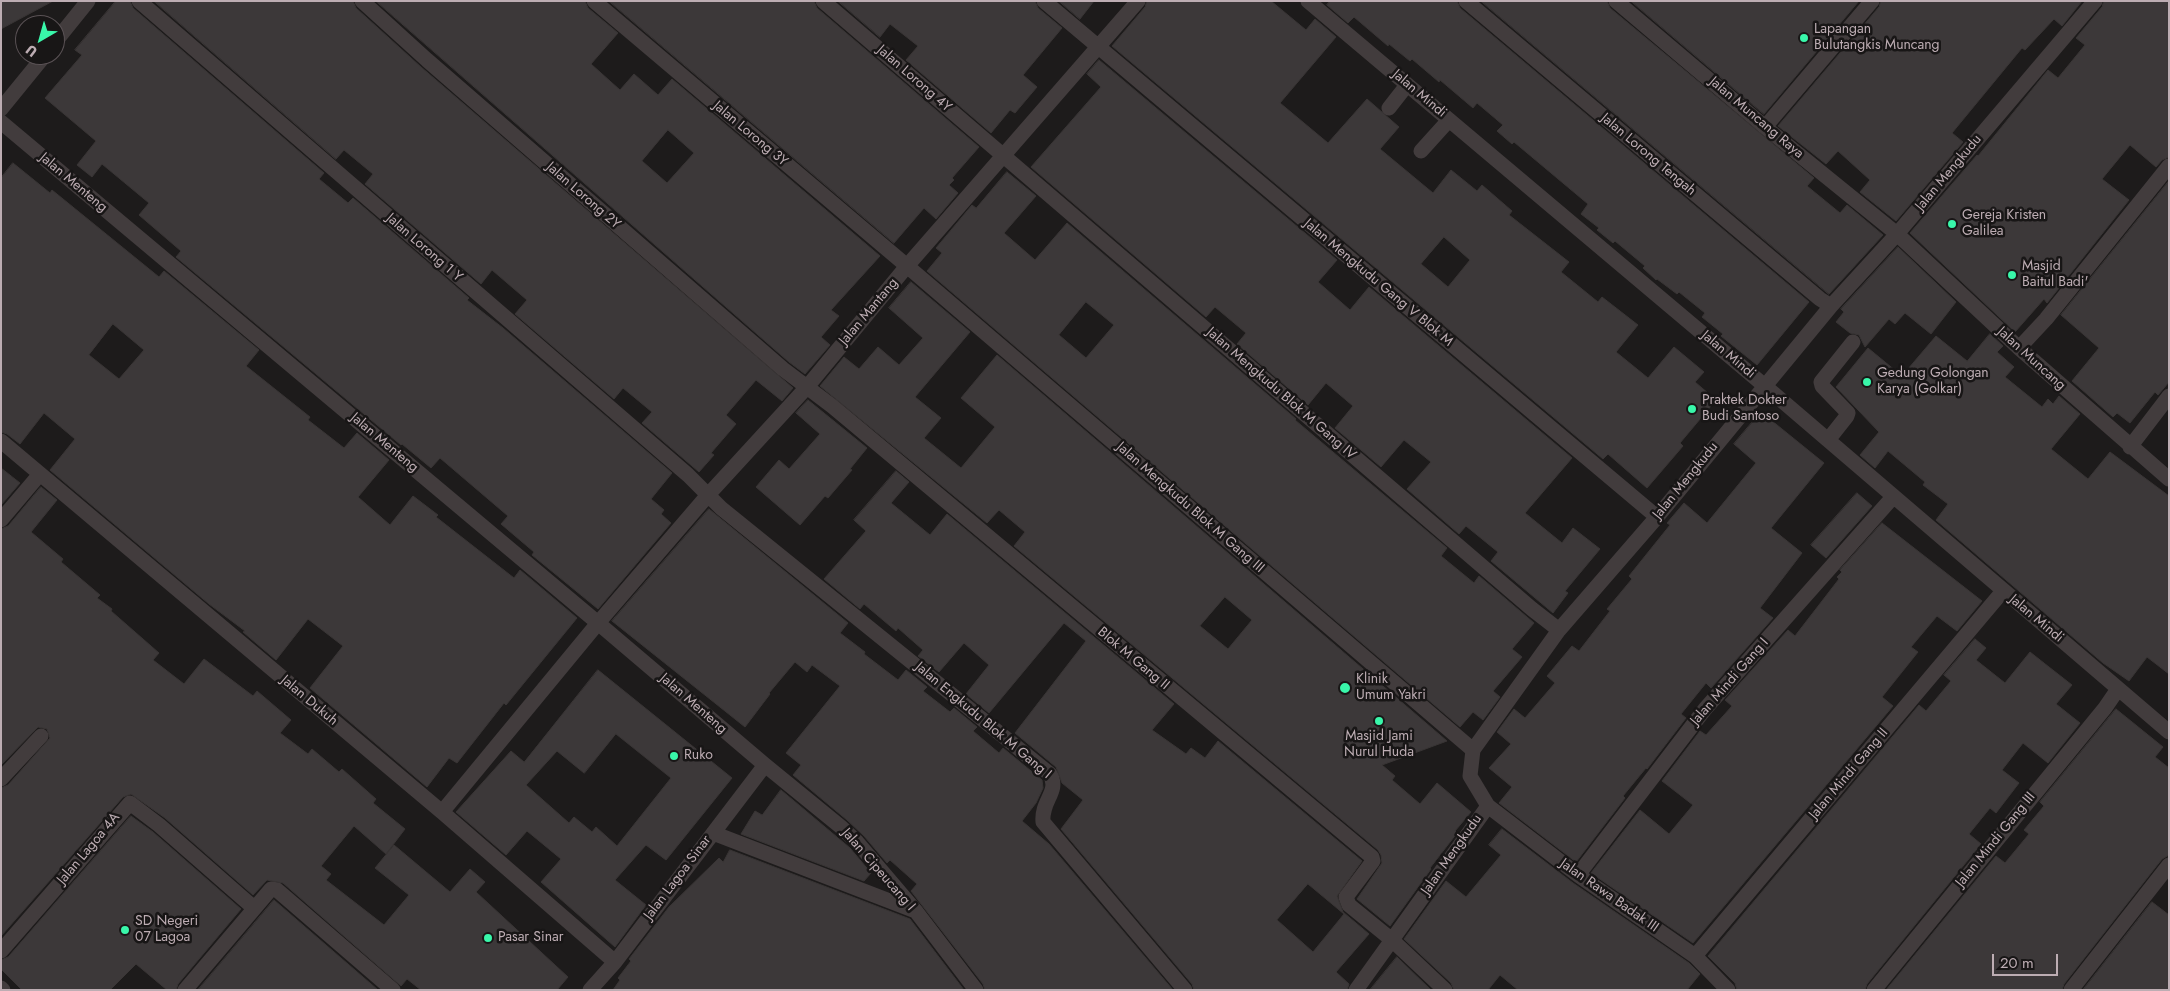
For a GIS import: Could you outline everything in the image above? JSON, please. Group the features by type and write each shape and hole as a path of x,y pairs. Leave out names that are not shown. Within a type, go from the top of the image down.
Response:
{"street":[{"path":"65,30 88,1"},
{"name":"Jalan Lorong 1 Y","path":"139,1 708,495"},
{"name":"Jalan Lorong 2Y","path":"362,1 664,266 807,387"},
{"name":"Jalan Lorong 3Y","path":"594,1 907,266"},
{"name":"Jalan Lorong 4Y","path":"823,1 1004,156"},
{"name":"Jalan Mengkudu Gang V Blok M","path":"1044,1 1657,517"},
{"name":"Jalan Mantang","path":"442,812 598,623 708,495 807,387 907,266 1138,1"},
{"name":"Jalan Mindi","path":"1308,1 1766,387 2169,732"},
{"name":"Jalan Lorong Tengah","path":"1466,1 1820,299 1831,306"},
{"name":"Jalan Muncang Raya","path":"1616,1 1765,127 1897,234"},
{"path":"1765,127 1872,1"},
{"name":"Jalan Mengkudu","path":"1356,990 1488,806 1470,776 1473,750 1559,630 1657,517 1831,306 1897,234 2095,1"},
{"path":"1,109 37,65"},
{"path":"1388,108 1407,85"},
{"path":"1421,151 1449,120"},
{"name":"Jalan Menteng","path":"1,122 598,623 765,766"},
{"name":"Jalan Mengkudu Blok M Gang IV","path":"1004,156 1532,609 1559,630"},
{"path":"2019,348 2046,319 2169,166"},
{"name":"Jalan Muncang","path":"1897,234 2019,348 2130,447 2169,479"},
{"name":"Jalan Mengkudu Blok M Gang III","path":"907,266 1473,750"},
{"path":"1828,440 1848,416 1848,413 1822,386 1821,382 1853,342"},
{"name":"Blok M Gang II","path":"807,387 1372,857 1374,861 1346,897 1349,905 1392,940"},
{"path":"2130,447 2169,396"},
{"name":"Jalan Dukuh","path":"1,441 442,812 615,962"},
{"path":"1,520 40,474"},
{"name":"Jalan Engkudu Blok M Gang I","path":"708,495 721,508 1050,774 1054,781 1054,789 1045,803 1042,813 1043,822 1185,990"},
{"name":"Jalan Mindi Gang I","path":"1578,875 1705,709 1893,497"},
{"name":"Jalan Mindi Gang II","path":"1695,956 2003,591"},
{"name":"Jalan Mindi Gang III","path":"1874,990 2118,689"},
{"path":"1,778 41,736"},
{"name":"Jalan Lagoa Sinar","path":"590,990 615,962 765,766"},
{"name":"Jalan Cipeucang I","path":"765,766 857,842 915,910 976,990"},
{"name":"Jalan Lagoa 4A","path":"1,951 130,803 159,825 254,908"},
{"name":"Jalan Rawa Badak III","path":"1488,806 1578,875 1695,956 1728,990"},
{"path":"713,833 915,910"},
{"path":"2071,990 2169,865"},
{"path":"185,990 272,889 277,890 394,990"},
{"path":"1392,940 1445,990"}],"building":[{"path":"1,1 53,1 27,15 15,15 15,21 1,29"},
{"path":"116,1 130,1 133,8 324,173 319,179 348,203 353,198 469,298 467,300 503,328 672,473 651,499 664,510 661,514 671,523 598,609 532,555 534,552 501,524 508,516 440,458 431,468 176,257 181,251 139,215 149,203 102,164 92,177 77,165 96,141 45,98 82,55 75,50"},
{"path":"154,1 353,1 356,8 421,67 793,388 782,401 756,380 726,415 736,424 711,453 714,455 699,472 642,423 652,412 623,388 614,399 515,314 527,300 492,270 481,284 365,184 373,174 344,150 336,159"},
{"path":"376,1 585,1 588,8 618,33 591,64 620,90 634,74 658,95 672,79 880,256 831,310 839,316 821,337 830,345 805,374","holes":["668,130 694,153 667,183 642,161"]},
{"path":"609,1 814,1 817,8 979,147 952,178 954,180 949,185 958,193 936,219 924,208 894,243"},
{"path":"838,1 1035,1 1038,8 1062,28 1023,75 1037,87 1015,113 1010,110 991,133 906,60 918,46 890,24 880,37"},
{"path":"1059,1 1094,1 1080,19"},
{"path":"1147,1 1271,1 1306,30 1315,19 1336,37 1280,103 1328,143 1367,99 1399,127 1380,149 1433,193 1451,170 1477,191 1482,185 1512,211 1509,215 1569,262 1561,272 1598,302 1602,297 1638,325 1616,352 1648,378 1674,347 1704,372 1695,382 1716,400 1680,443 1683,446 1647,488 1608,454 1603,459 1112,46 1145,7","holes":["1444,237 1470,260 1448,287 1421,264"]},
{"path":"1330,1 1457,1 1460,8 1809,302 1757,365 1721,336 1723,334 1702,317 1705,313 1679,292 1677,294 1656,280 1643,268 1645,266 1615,241 1613,243 1597,230 1599,228 1581,214 1588,204 1514,142 1512,144 1497,131 1503,125 1477,103 1473,108 1412,59 1410,61 1389,44 1388,46 1354,17 1348,23 1327,5"},
{"path":"1481,1 1607,1 1610,8 1814,178 1807,186 1840,213 1847,205 1883,235 1829,294"},
{"path":"1631,1 1859,1 1764,114"},
{"path":"1881,1 2082,1 2062,26 2054,19 2025,50 2022,48 1952,133 1963,142 1896,221 1860,192 1870,180 1838,151 1826,164 1778,126 1879,7"},
{"path":"2104,1 2169,1 2169,157 2162,160 2156,167 2130,145 2102,179 2129,200 2047,303 2044,299 2015,332 1910,233 1978,156 2048,70 2058,78 2085,45 2076,38 2102,7"},
{"path":"1099,60 1337,260 1318,282 1350,310 1369,287 1572,458 1525,513 1562,543 1573,528 1600,549 1565,591 1568,593 1553,613 1491,561 1498,552 1466,526 1459,534 1407,489 1431,462 1404,440 1381,467 1335,428 1353,406 1326,383 1308,405 1237,344 1246,333 1215,307 1206,317 1031,167 1101,87 1087,74"},
{"path":"13,163 50,193 52,190 159,277 164,271 259,350 246,366 310,417 308,420 344,448 357,433 389,460 358,497 390,525 413,496 438,515 436,517 514,578 520,570 577,618 506,705 504,703 457,763 449,758 427,787 310,688 343,646 308,619 276,660 243,632 245,631 209,604 50,470 75,439 44,413 20,444 7,434 1,432 1,178","holes":["113,324 144,350 119,379 89,355"]},
{"path":"1007,172 1036,196 1004,233 1035,260 1067,223 1295,420 1447,548 1441,556 1474,583 1479,576 1534,623 1512,649 1522,657 1493,691 1500,697 1483,720 1473,712 1460,727 927,271 942,253 936,248 972,205 976,208","holes":["1086,302 1114,325 1086,358 1059,335"]},
{"path":"2169,181 2169,382 2158,395 2155,392 2130,423 2117,413 2113,417 2072,381 2099,348 2061,315"},
{"path":"1898,247 1956,302 1931,334 1905,313 1895,324 1889,319 1865,347 1859,335 1850,333 1836,322 1844,312 1841,309"},
{"path":"911,282 970,332 915,397 941,418 924,438 961,468 995,427 961,398 997,355 1447,741 1382,765 1395,776 1392,780 1420,804 1437,783 1471,812 1455,831 1457,833 1390,926 1357,899 1382,863 1378,850 1014,546 1025,532 999,510 987,523 820,386 844,357 859,369 878,347 899,365 923,338 889,308","holes":["1225,597 1252,620 1228,649 1200,626"]},
{"path":"1990,334 2003,346 1997,352 2014,367 2005,377 2042,407 2048,399 2053,404 2059,396 2080,414 2051,449 2088,479 2110,452 2169,496 2169,674 2147,657 2129,681 2103,663 1936,520 1948,504 1923,485 1925,482 1888,451 1875,468 1860,455 1879,432 1836,387 1868,348 1902,376 1936,336 1967,361"},
{"path":"808,400 867,448 850,469 852,470 828,498 825,496 800,525 756,487 779,460 789,469 820,434 796,413"},
{"path":"1761,412 1824,463 1771,528 1802,553 1760,608 1773,618 1711,688 1706,683 1681,714 1686,718 1647,769 1623,796 1625,798 1576,862 1499,803 1512,787 1489,768 1511,744 1497,732 1514,709 1525,718 1555,683 1547,676 1572,646 1579,651 1610,611 1607,609 1632,579 1629,576 1670,525 1667,523 1684,503 1707,523 1756,463 1734,444"},
{"path":"1,468 20,483 1,505"},
{"path":"896,471 909,482 891,503 930,535 947,514 1174,704 1152,730 1186,754 1191,748 1205,758 1218,741 1362,861 1337,896 1343,912 1369,934 1336,972 1349,984 1347,990 1194,990 1192,984 1061,829 1083,800 1062,783 1056,767 1015,733 1086,641 1064,623 989,713 966,694 989,665 964,643 939,672 918,656 923,650 898,628 896,631 864,604 860,609 824,579 866,531 854,520","holes":["1308,884 1344,914 1313,952 1277,920"]},
{"path":"41,487 57,500 31,532 63,559 61,562 100,595 97,598 112,609 111,611 159,653 153,660 184,684 204,659 253,696 257,691 291,720 280,733 308,754 312,749 339,772 342,769 376,799 373,803 405,829 386,854 354,826 321,866 331,874 326,880 384,925 409,895 375,868 394,845 450,892 470,869 485,882 476,892 568,977 557,990 421,990 407,979 401,986 283,883 267,880 253,895 165,818 131,794 123,797 1,936 1,788 8,785 50,738 47,729 38,727 1,765 1,529 8,526"},
{"path":"1857,493 1872,506 1826,558 1811,545"},
{"path":"709,509 848,623 840,633 865,652 864,654 898,680 906,670 927,687 923,691 950,712 954,708 977,727 973,731 999,753 1003,748 1042,780 1043,788 1036,803 1022,821 1049,844 1173,990 985,990 983,984 911,891 917,884 890,860 887,863 864,836 847,820 793,775 801,765 786,753 840,686 812,665 807,672 795,662 769,693 745,727 612,621"},
{"path":"1882,523 1982,601 1957,631 1937,616 1911,647 1918,652 1882,697 1893,706 1693,943 1591,873 1640,810 1669,834 1693,805 1662,781 1700,731 1706,735 1732,706 1725,700 1788,630 1795,636 1839,579 1837,577 1842,572 1840,570"},
{"path":"1975,639 1986,648 1976,660 2005,683 2030,652 2072,685 2056,704 2080,723 2048,763 2023,743 2002,770 2019,783 1996,813 1990,808 1969,834 1981,844 1867,984 1865,990 1737,990 1735,983 1708,956 1919,705 1926,711 1951,681 1944,675"},
{"path":"598,670 732,778 666,860 646,845 615,880 646,905 615,947 541,882 561,859 527,831 506,855 456,812 511,751 524,762","holes":["616,734 671,778 617,846 596,827 592,832 574,817 569,823 526,785 557,751 584,773"]},
{"path":"2116,709 2163,747 2155,757 2169,768 2169,855 2162,859 2064,984 2062,990 1886,990 1996,856 2005,863 2029,834 2024,830 2044,806 2040,802"},
{"path":"781,790 850,848 871,873 864,881 741,834 755,811 762,815"},
{"path":"131,816 153,832 241,909 178,984 176,990 167,990 136,964 110,990 22,990 1,969 1,960 8,957"},
{"path":"1502,829 1573,883 1689,963 1700,974 1687,990 1518,990 1500,975 1488,990 1454,990 1451,983 1404,939 1446,881 1466,897 1501,855 1489,845"},
{"path":"730,850 910,919 964,990 613,990 620,980 618,978 631,961 629,959 669,907 719,858 723,862"},
{"path":"274,900 378,990 198,990"},
{"path":"2152,902 2169,915 2169,990 2083,990"},
{"path":"1397,957 1431,990 1370,990"}],"place":[{"name":"Lapangan Bulutangkis Muncang","path":"1804,38"},
{"name":"Gereja Kristen Galilea","path":"1952,224"},
{"name":"Masjid Baitul Badi'","path":"2012,275"},
{"name":"Gedung Golongan Karya (Golkar)","path":"1867,382"},
{"name":"Praktek Dokter Budi Santoso","path":"1692,409"},
{"name":"Klinik Umum Yakri","path":"1345,688"},
{"name":"Masjid Jami Nurul Huda","path":"1379,721"},
{"name":"Ruko","path":"674,756"},
{"name":"SD Negeri 07 Lagoa","path":"125,930"},
{"name":"Pasar Sinar","path":"488,938"}]}
